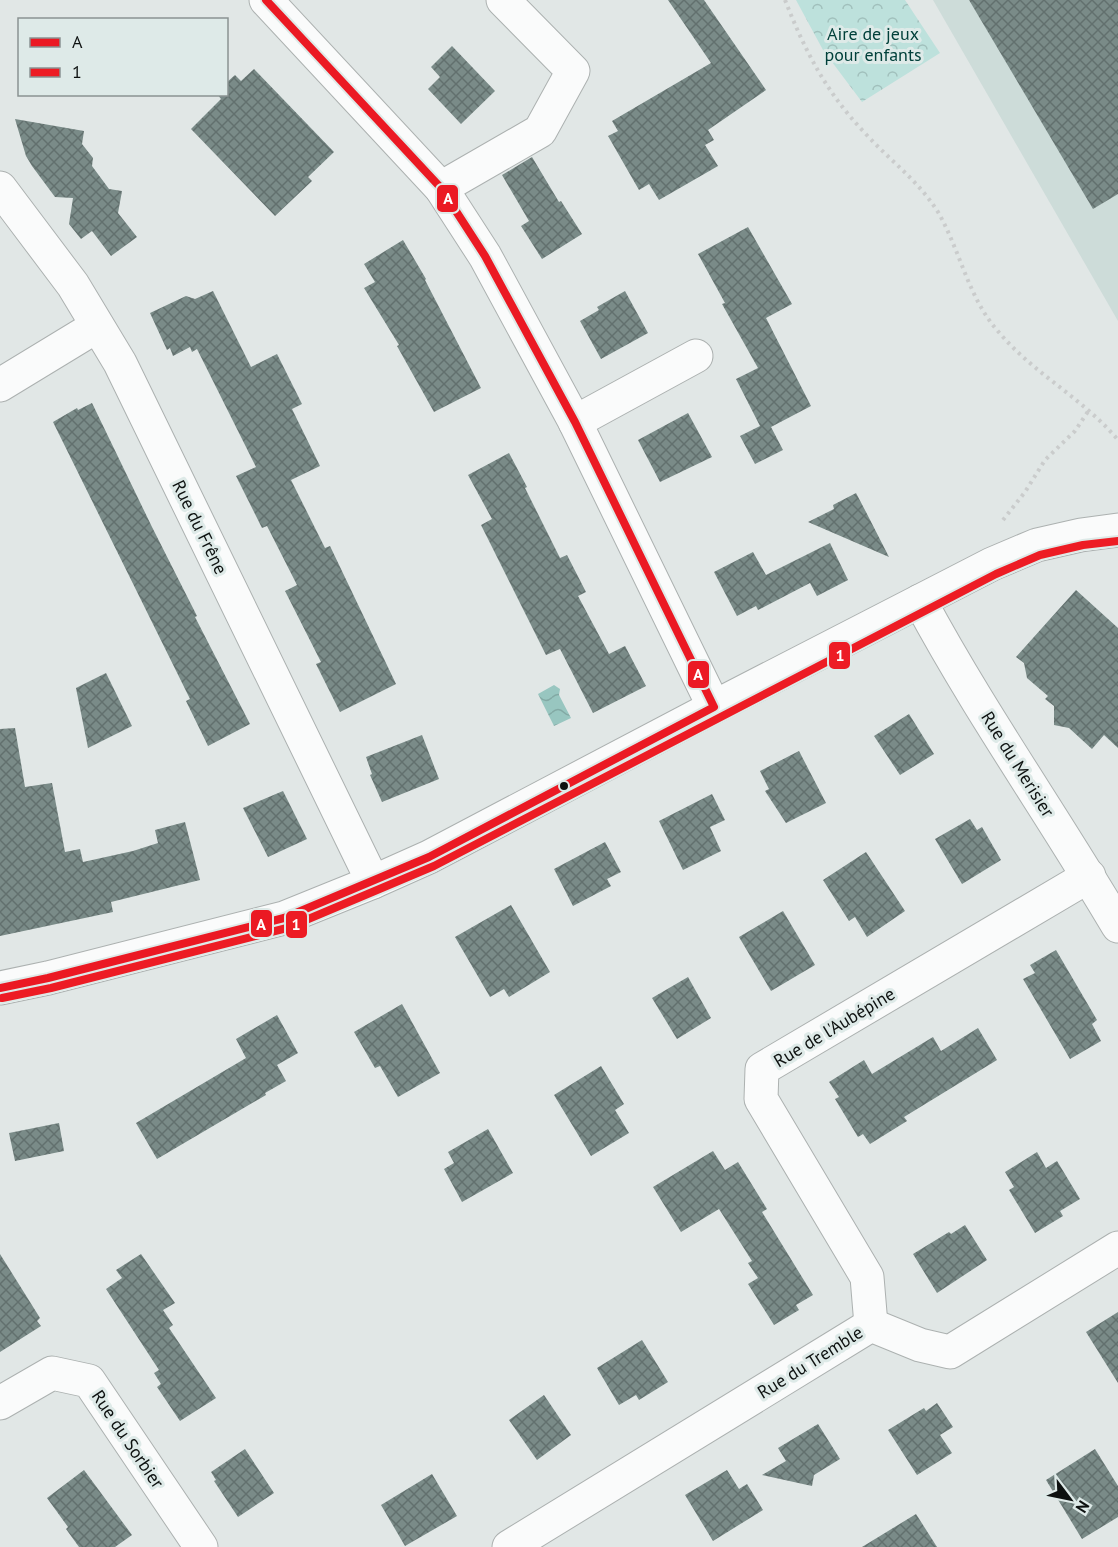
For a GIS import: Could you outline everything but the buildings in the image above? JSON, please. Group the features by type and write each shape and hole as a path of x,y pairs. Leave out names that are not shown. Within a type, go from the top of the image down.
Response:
{"street":[{"path":"266,0 441,188 484,256 575,422 714,707"},
{"path":"441,188 540,131 573,70 503,0"},
{"name":"Rue du Frêne","path":"0,188 73,285 120,363 373,882"},
{"path":"0,385 97,326"},
{"path":"575,422 696,356"},
{"path":"0,988 284,918 373,882 429,858 714,707 992,564 1037,545 1081,535 1118,530"},
{"name":"Rue du Merisier","path":"920,601 945,647 1118,926"},
{"name":"Rue de l'Aubépine","path":"871,1324 867,1277 761,1100 762,1069 1089,876"},
{"name":"Rue du Tremble","path":"520,1544 871,1324 920,1345 950,1352 1118,1248"},
{"name":"Rue du Sorbier","path":"0,1403 51,1373 89,1381 201,1547"}],"path":[{"path":"785,0 819,75 840,105 865,134 921,188 938,213 955,245 978,302 995,329 1026,362 1089,410 1118,440"},
{"path":"1000,524 1025,492 1045,460 1075,431 1089,410"}],"shaded area":[{"path":"933,0 1118,0 1118,321"}],"green space":[{"name":"Aire de jeux pour enfants","path":"796,0 905,0 940,53 862,102 823,50"}],"water":[{"path":"554,685 560,689 559,695 571,718 554,726 538,694"}],"transit line":[{"name":"A","path":"0,988 284,918 429,857 714,707 575,422 485,256 441,188 266,0"},
{"name":"1","path":"2,998 51,988 287,928 434,866 996,574 1040,555 1083,545 1118,541"}]}
